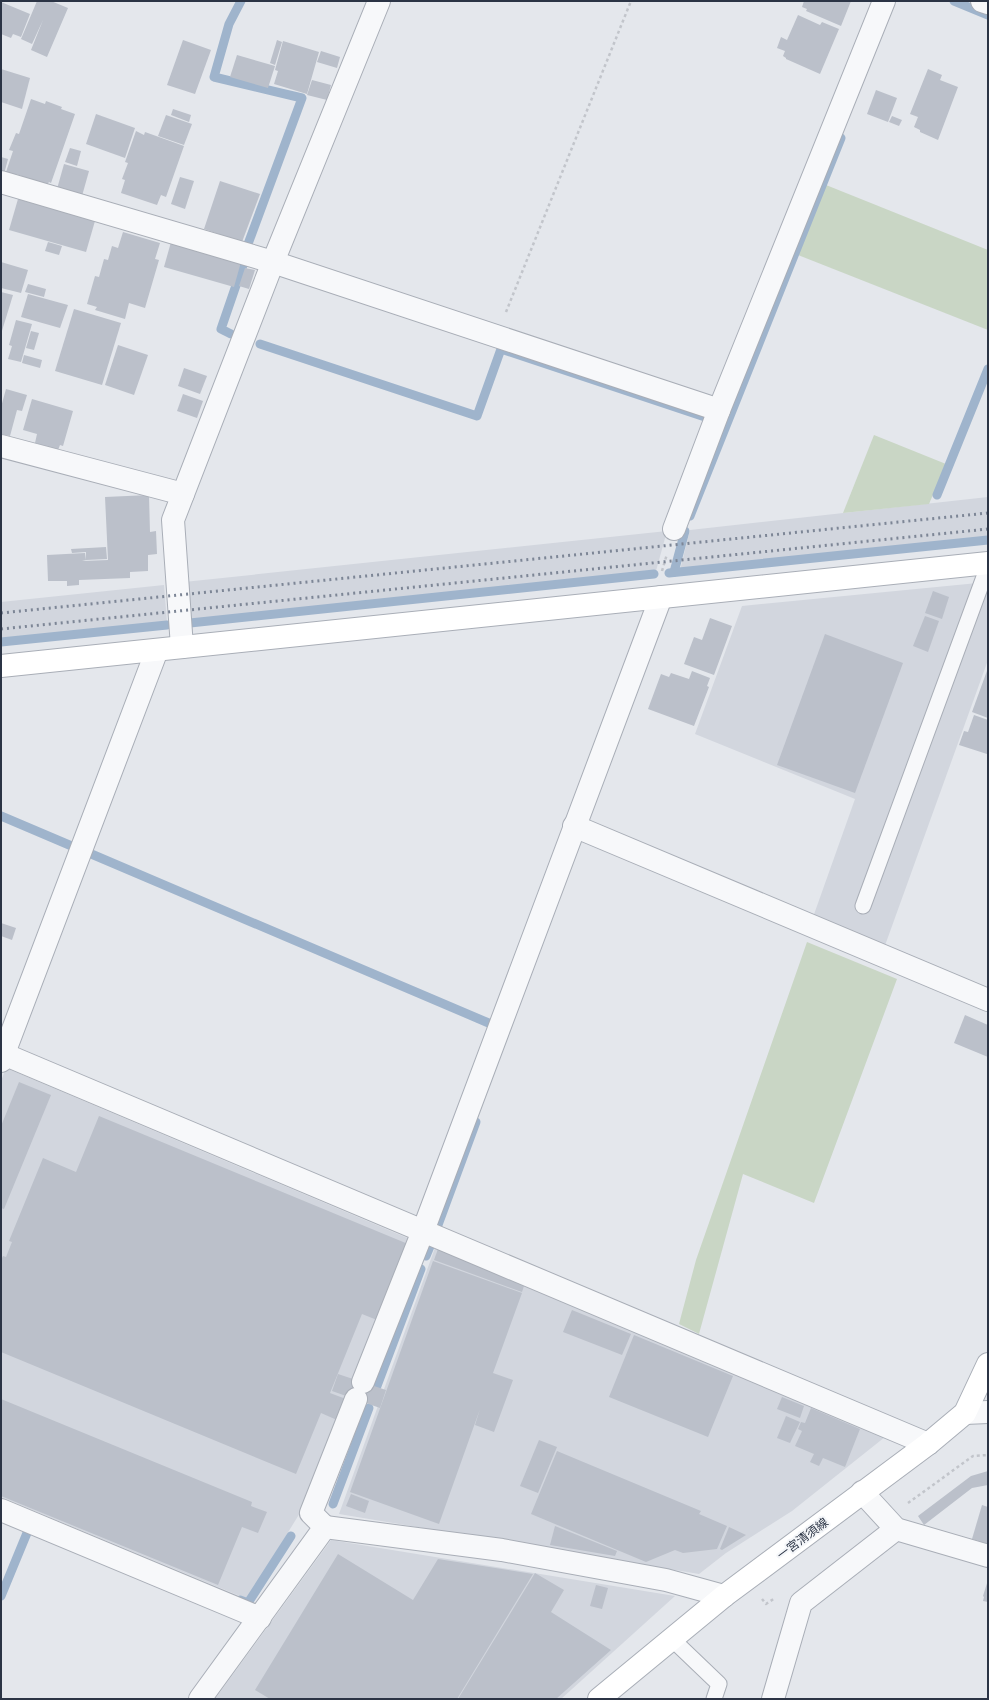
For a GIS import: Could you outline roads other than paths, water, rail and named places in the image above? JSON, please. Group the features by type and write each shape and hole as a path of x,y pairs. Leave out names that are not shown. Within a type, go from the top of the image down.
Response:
{"street":[{"path":"182,647 173,520 273,262 379,1"},
{"path":"674,529 720,410 884,1"},
{"path":"982,1 988,3"},
{"path":"1,182 273,262 720,410"},
{"path":"1,446 183,494"},
{"path":"1,666 988,563"},
{"path":"658,598 423,1231 311,1513 325,1527 502,1550 666,1580 724,1596"},
{"path":"157,650 2,1056 423,1231 928,1444"},
{"path":"574,826 988,1000"},
{"name":"一宮清須線","path":"599,1699 724,1596 928,1444 966,1413 988,1364"},
{"path":"966,1413 988,1412"},
{"path":"862,1492 896,1529 988,1556"},
{"path":"1,1510 260,1618"},
{"path":"200,1699 325,1527"},
{"path":"773,1699 801,1603 896,1529"}],"lane":[{"path":"863,906 988,566"},
{"path":"672,1639 719,1684 714,1699"}],"waterway":[{"path":"241,1 229,24 214,77 302,98 248,244"},
{"path":"954,1 988,15"},
{"path":"690,516 841,138"},
{"path":"231,334 221,329 243,265"},
{"path":"260,344 477,416 501,349 705,417"},
{"path":"937,495 988,369"},
{"path":"674,572 685,531"},
{"path":"669,573 988,540"},
{"path":"190,623 654,574"},
{"path":"1,642 167,625"},
{"path":"1,816 74,847"},
{"path":"89,853 491,1024"},
{"path":"438,1225 476,1122"},
{"path":"426,1256 431,1244"},
{"path":"377,1386 421,1269"},
{"path":"333,1504 369,1408"},
{"path":"1,1596 27,1533"},
{"path":"240,1600 248,1603 291,1536"}],"railway":[{"path":"1,613 988,513"},
{"path":"1,629 988,529"}]}
